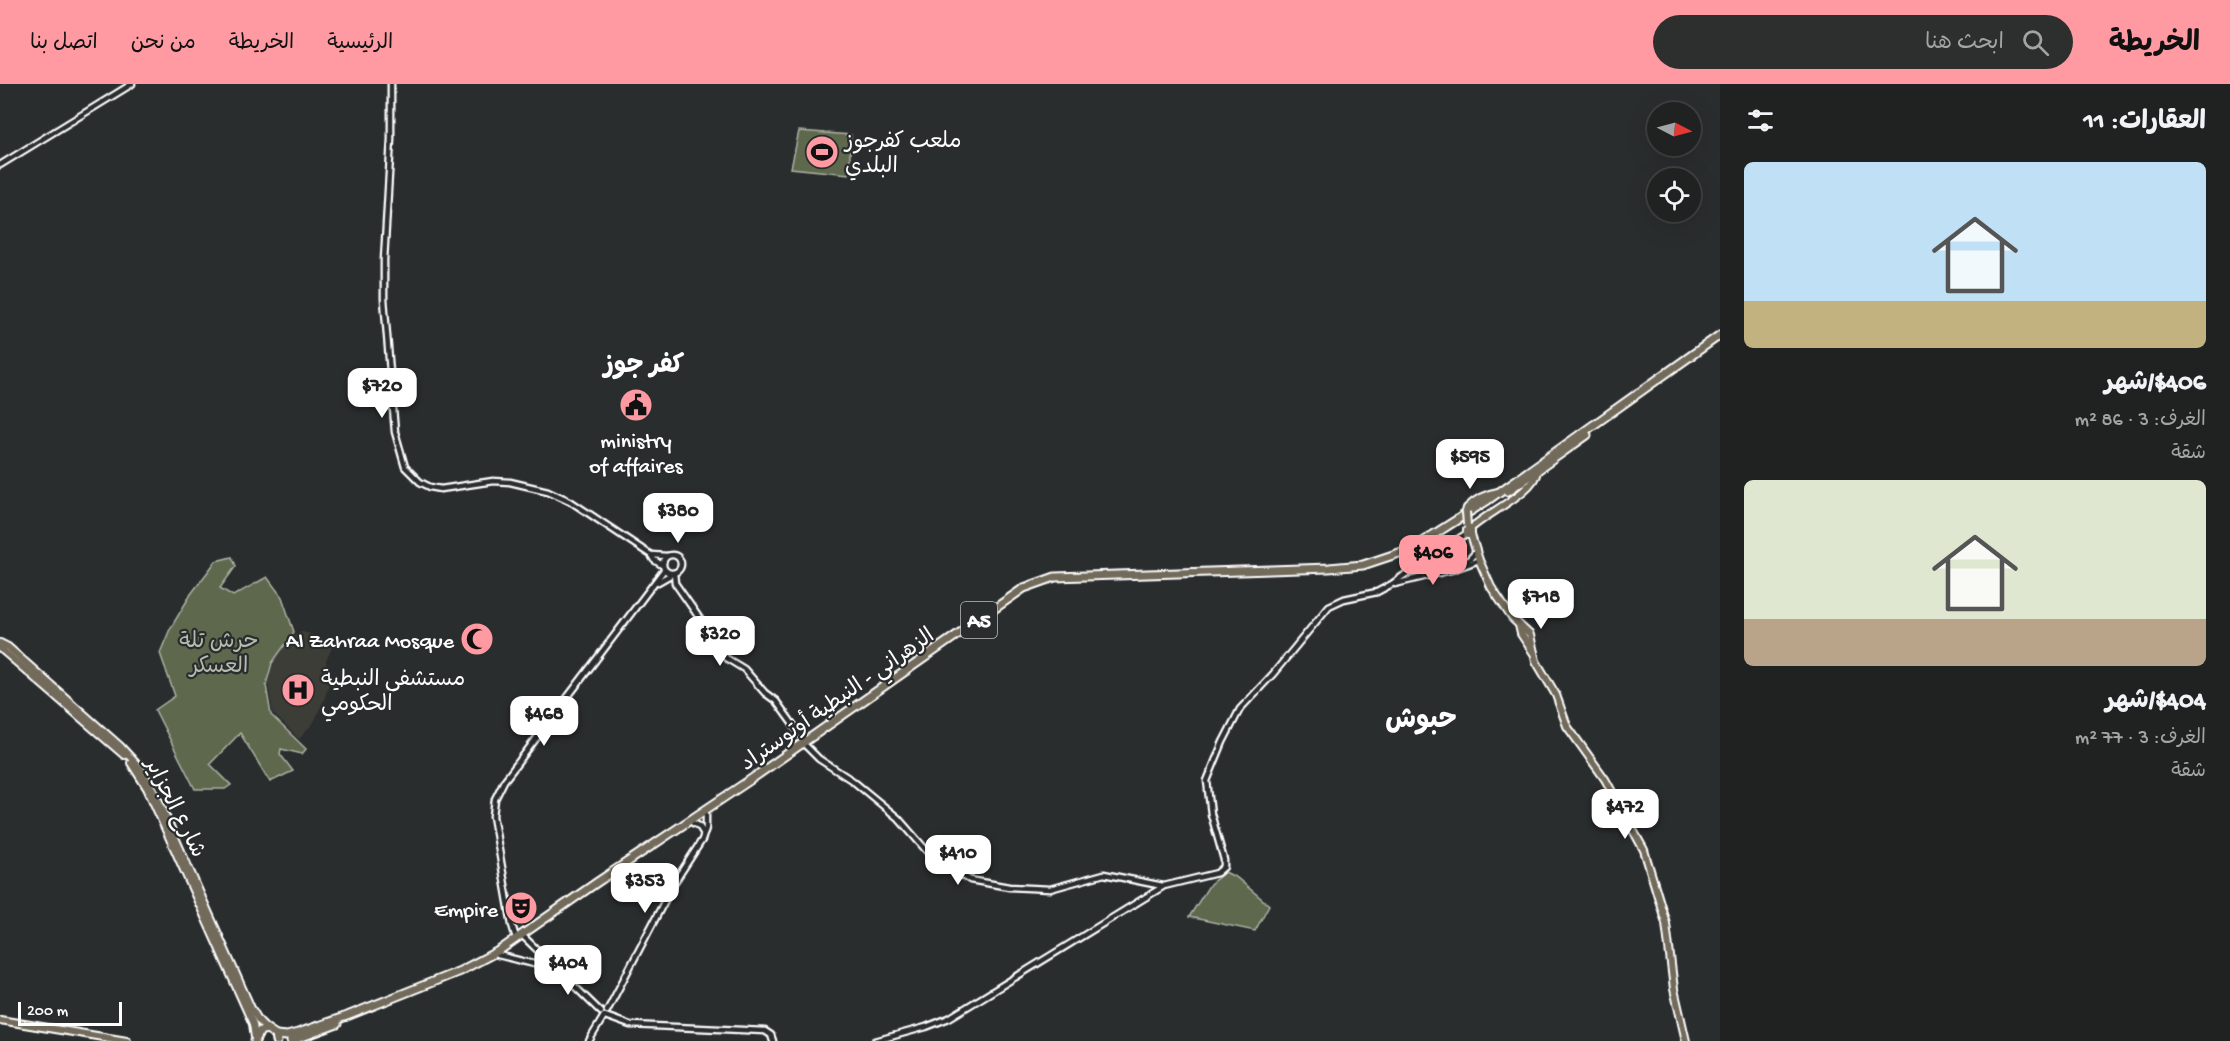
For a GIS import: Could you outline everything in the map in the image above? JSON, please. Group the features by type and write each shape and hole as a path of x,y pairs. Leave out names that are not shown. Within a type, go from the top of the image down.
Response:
{"highway":[{"name":"الزهراني - النبطية أوتوستراد","path":"276,1038 298,1033 460,971 500,950 693,823 1009,598 1034,584 1055,577 1328,572 1384,564 1416,550 1537,471 1720,335"},
{"name":"الزهراني - النبطية أوتوستراد","path":"1650,386 1720,340"},
{"name":"الزهراني - النبطية أوتوستراد","path":"1190,574 1363,565 1411,549 1640,394"},
{"name":"الزهراني - النبطية أوتوستراد","path":"291,1041 471,970 498,955 743,788"},
{"name":"A5","path":"267,1029 276,1038"},
{"path":"255,1040 260,1031 267,1029"}],"main road":[{"path":"1468,532 1532,484 1537,477 1537,471"},
{"path":"1498,492 1489,493 1467,508 1468,532 1500,602 1530,635 1536,661 1556,695 1567,726 1605,779 1646,856 1666,922 1674,989 1686,1041"},
{"name":"شارع الجزاير","path":"0,642 118,744 142,770 157,796 251,1008 267,1029"},
{"name":"شارع الجزاير","path":"0,648 123,755 140,776 252,1020 255,1040"},
{"path":"0,1020 127,1041"}],"street":[{"path":"0,165 132,84"},
{"path":"391,84 384,299 395,432 405,467 420,482 441,489 493,481 510,482 548,491 570,501 651,555 663,568 673,574 675,583 700,619 715,646 726,658 744,669 765,693 776,701 819,759 839,771 903,823 933,858 970,880 1009,887 1050,889 1104,874 1164,886"},
{"path":"875,1041 949,1018 1164,886 1217,873 1224,867 1223,851 1211,814 1207,781 1240,709 1268,680 1329,606 1344,599 1371,595 1392,584 1468,532"},
{"path":"1465,564 1475,550"},
{"path":"651,555 675,555 681,562 681,567 673,574 657,582"},
{"path":"667,556 657,582 540,734 497,794 493,809 494,827 512,925 520,938 614,1020 630,1025 765,1031 770,1034 773,1041"},
{"path":"1392,584 1452,570 1479,560"},
{"path":"589,1041 674,884 704,834 706,814"},
{"path":"693,823 699,826 704,834"},
{"path":"498,955 554,969"}],"shaded area":[{"name":"مستشفى النبطية الحكومي","path":"301,631 334,643 326,661 330,680 325,697 314,722 299,739 273,713 268,683 273,663 290,638"}],"green space":[{"name":"ملعب كفرجوز البلدي","path":"799,131 851,135 849,174 791,168"},
{"name":"حرش تلة العسكر","path":"232,557 236,566 220,588 233,596 267,577 282,597 294,632 272,663 266,685 271,715 306,749 302,754 281,749 280,754 293,771 270,782 240,733 210,764 231,785 225,789 195,789 155,710 175,696 160,653 170,629 191,594 216,561"},
{"path":"1225,872 1237,878 1269,905 1255,931 1189,917 1210,884"}],"place":[{"name":"ملعب كفرجوز البلدي","path":"822,152"},
{"name":"ministry of affaires","path":"636,405"},
{"name":"Al Zahraa Mosque","path":"477,639"},
{"name":"مستشفى النبطية الحكومي","path":"298,690"},
{"name":"Empire","path":"521,908"}],"district":[{"name":"كفر جوز","path":"644,363"},
{"name":"حبوش","path":"1421,717"}]}
